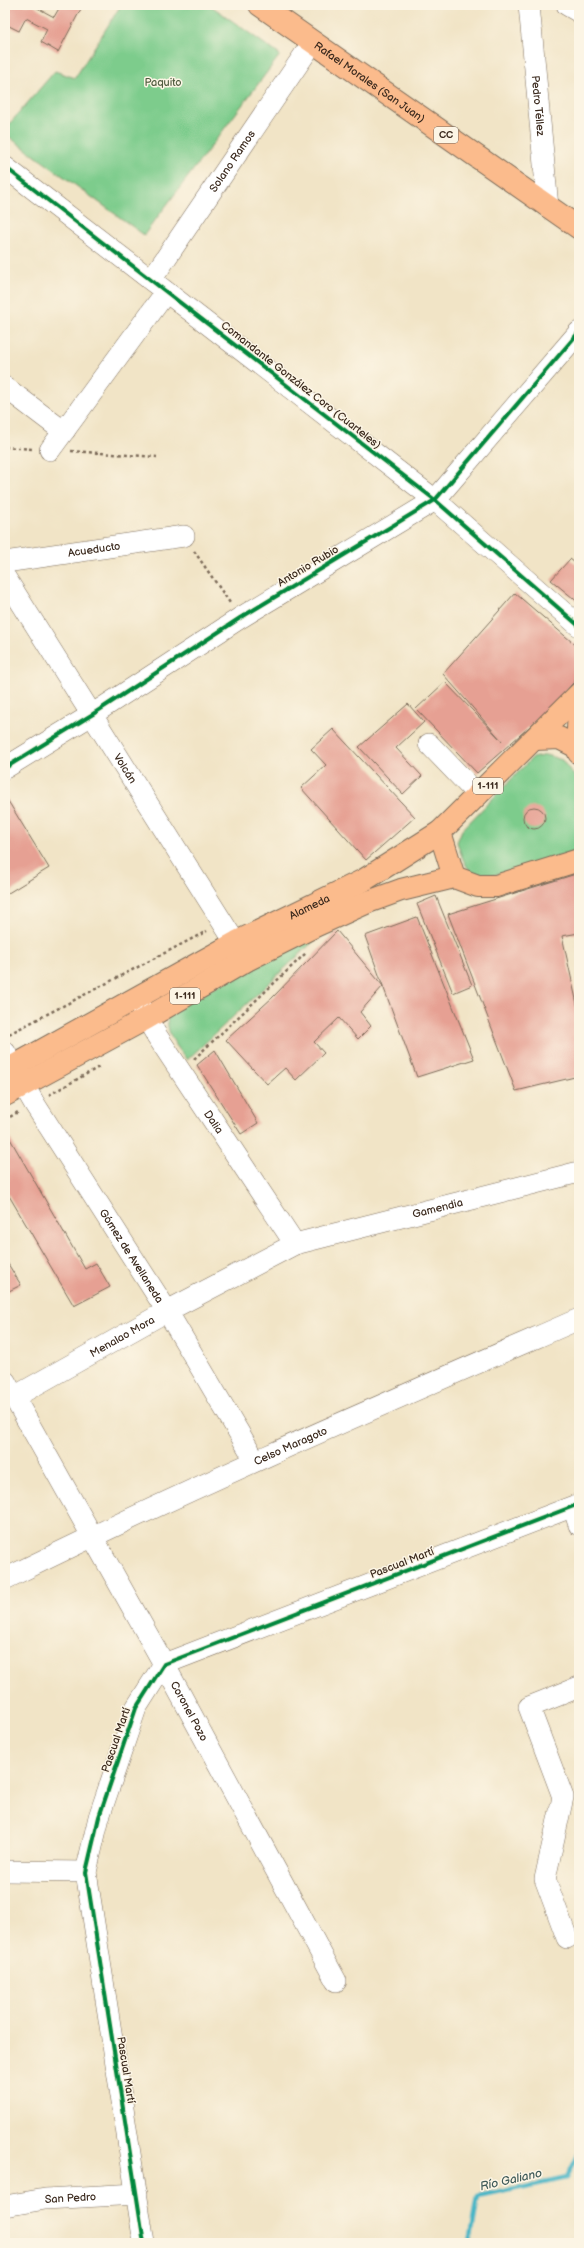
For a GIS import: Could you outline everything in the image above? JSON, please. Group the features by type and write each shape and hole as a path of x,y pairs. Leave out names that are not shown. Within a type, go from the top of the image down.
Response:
{"main road":[{"name":"Rafael Morales (San Juan)","path":"260,5 579,228"},
{"name":"Alameda","path":"12,1068 147,1018 242,951 364,880 440,832 579,694"},
{"path":"578,750 579,711"},
{"path":"535,739 559,738 578,750"},
{"path":"440,832 454,877 478,886 496,886 579,860"},
{"name":"Alameda","path":"5,1095 12,1068 135,998 242,951 317,925 368,902 401,890 454,877"}],"street":[{"name":"Pedro Téllez","path":"529,5 548,207"},
{"path":"567,5 579,12"},
{"name":"Solano Ramos","path":"50,450 66,430 313,42"},
{"name":"Comandante González Coro (Cuarteles)","path":"5,167 435,500 579,626"},
{"name":"Antonio Rubio","path":"5,768 93,714 240,618 435,500 579,332"},
{"path":"5,387 59,428 66,430"},
{"name":"Acueducto","path":"5,562 184,536"},
{"name":"Volcán","path":"5,576 242,951"},
{"path":"429,744 478,795"},
{"name":"Dalia","path":"135,998 181,1072 295,1244"},
{"name":"Gómez de Avellaneda","path":"12,1068 167,1311 255,1460"},
{"name":"Gamendia","path":"295,1244 579,1172"},
{"name":"Menalao Mora","path":"9,1390 167,1311 295,1244"},
{"name":"Celso Maragoto","path":"5,1579 92,1536 255,1460 579,1319"},
{"name":"Coronel Pozo","path":"9,1390 164,1664 336,1981"},
{"name":"Pascual Martí","path":"144,2243 86,1872 99,1817 136,1708 164,1664 577,1512"},
{"path":"567,1938 545,1879 563,1797 529,1707 579,1687"},
{"path":"5,1871 86,1872"},
{"name":"San Pedro","path":"5,2206 45,2199 137,2194"}],"path":[{"path":"5,447 157,457"},
{"path":"184,536 240,618"},
{"path":"5,1036 224,922"},
{"path":"181,1072 310,950"},
{"path":"5,1120 102,1066"}],"green space":[{"name":"Paquito","path":"121,5 210,5 280,55 144,235 5,134 5,129 55,71 75,78"},
{"path":"547,755 562,760 579,782 579,851 480,879 467,867 461,853 457,842 462,830 532,758"},
{"path":"316,939 187,1060 174,1043 169,1032 167,1019 168,1011 300,943"}],"building":[{"path":"5,5 32,5 54,17 61,5 83,5 58,52 41,42 47,29 26,18 19,31 5,24"},
{"path":"570,559 579,566 579,603 551,580"},
{"path":"515,593 579,648 579,676 554,705 477,773 416,709 445,682 502,741 443,674"},
{"path":"408,704 424,722 396,748 422,776 403,794 359,747"},
{"path":"333,729 415,817 366,860 301,788 326,765 311,749"},
{"path":"5,796 49,868 5,895"},
{"path":"530,807 538,807 545,814 545,822 538,829 530,829 523,822 523,814"},
{"path":"579,873 579,933 562,936 579,1013 579,1076 516,1091 448,914"},
{"path":"436,896 472,985 453,993 417,904"},
{"path":"417,917 474,1059 417,1077 365,936"},
{"path":"337,931 383,986 360,1012 371,1026 358,1039 339,1018 314,1042 324,1053 296,1080 285,1068 267,1084 226,1040 273,997"},
{"path":"215,1050 258,1123 241,1134 197,1065"},
{"path":"5,1130 85,1269 96,1263 110,1287 74,1306 5,1189"},
{"path":"5,1259 21,1285 5,1293"}],"waterway":[{"name":"Río Galiano","path":"470,2243 478,2197 567,2178 579,2153"}],"cycle path":[{"path":"5,167 435,500 579,626"},
{"path":"5,768 93,714 240,618 435,500 579,332"},
{"path":"144,2243 86,1872 99,1817 136,1708 164,1664 579,1504"}]}
